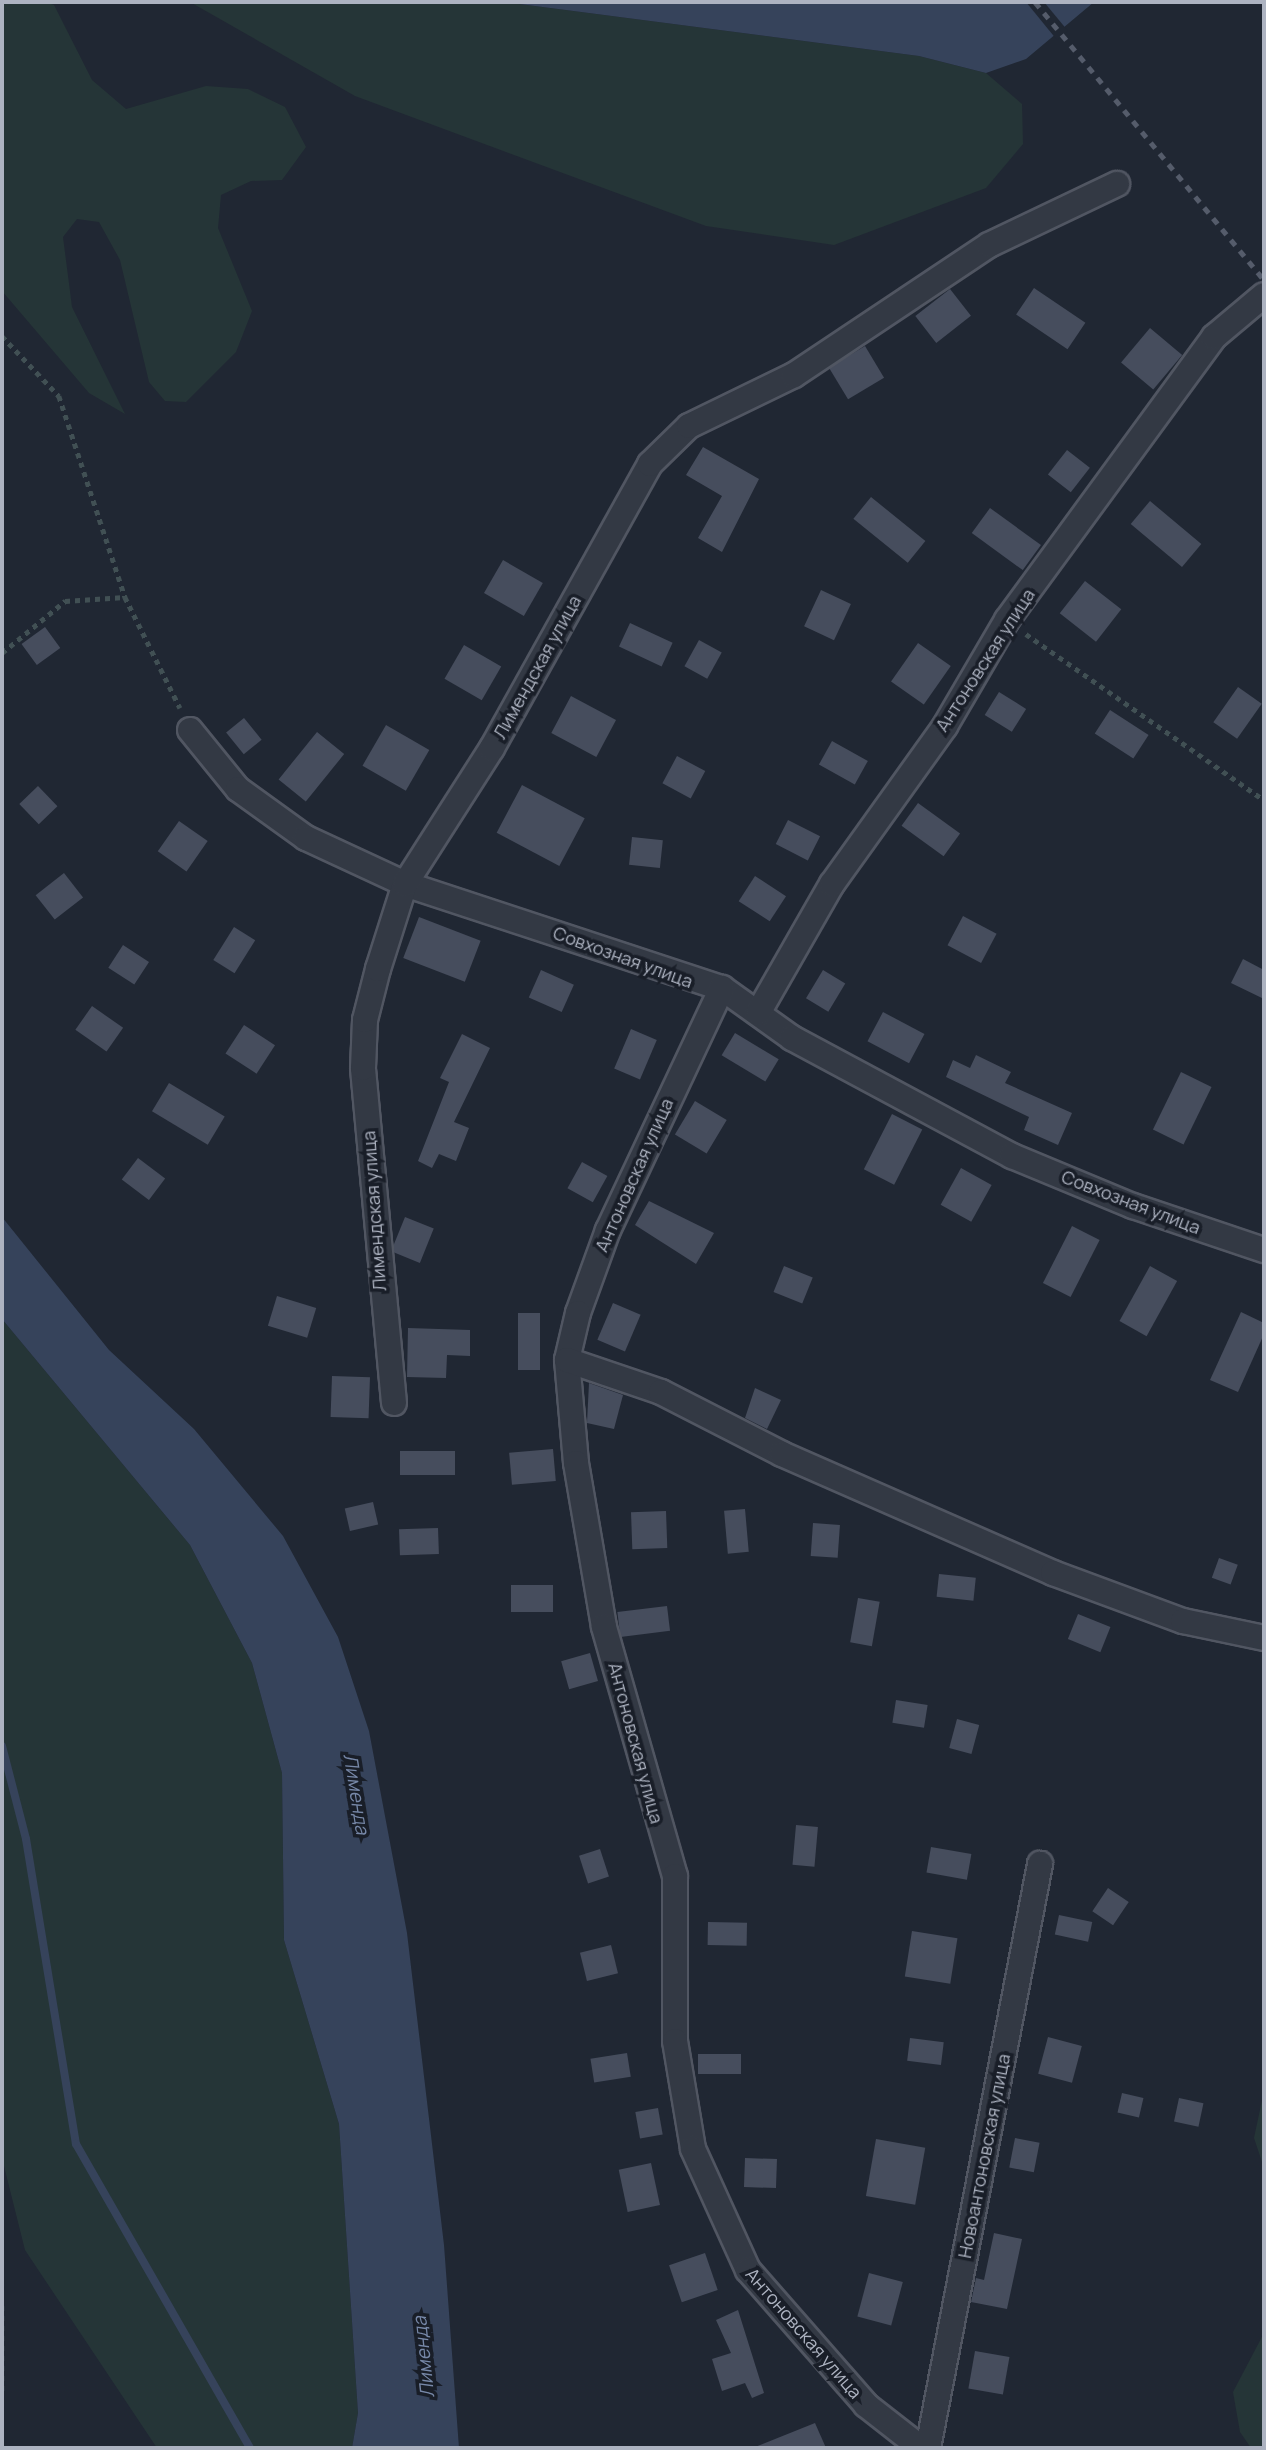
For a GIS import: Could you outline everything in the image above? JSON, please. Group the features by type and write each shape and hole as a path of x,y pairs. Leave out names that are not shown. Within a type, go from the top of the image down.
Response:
{"street":[{"name":"Лимендская улица","path":"394,1403 363,1068 365,1020 405,884 492,748 650,464 676,435 806,368 989,245 1117,184"},
{"name":"Антоновская улица","path":"758,1013 832,884 944,726 1007,620 1214,337 1264,295"},
{"name":"Совхозная улица","path":"190,730 238,789 306,838 405,884 722,988 792,1038 1012,1156 1133,1206 1264,1250"},
{"name":"Антоновская улица","path":"722,988 608,1230 566,1360 576,1463 604,1627 675,1876 675,2041 693,2149 748,2270 866,2405 920,2448"},
{"path":"566,1360 661,1392 782,1454 1053,1573 1183,1621 1264,1638"},
{"name":"Новоантоновская улица","path":"928,2448 1040,1864"}],"path":[{"path":"2,336 59,396 125,597 190,730"},
{"path":"2,653 65,601 125,597"},
{"path":"1007,620 1264,800"},
{"path":"2,2306 2,2392"}],"shaded area":[{"path":"46,2 54,5 92,80 126,109 206,86 248,89 285,107 306,147 282,180 251,181 221,195 218,228 252,311 236,352 186,402 165,401 149,382 120,260 99,222 77,219 63,237 72,307 125,414 89,393 2,291 2,3"},
{"path":"190,2 505,2 919,56 986,73 1022,104 1023,144 986,188 834,245 706,226 355,96"},
{"path":"2,1319 190,1545 252,1663 282,1773 284,1940 339,2124 358,2413 352,2448 157,2448 25,2250 2,2158"},
{"path":"1264,2091 1264,2168 1254,2138"},
{"path":"1264,2333 1264,2448 1251,2448 1240,2432 1233,2392"}],"water":[{"path":"505,2 1094,2 1026,59 986,73 919,56"},
{"name":"Лименда","path":"2,1217 109,1350 194,1429 283,1536 338,1637 369,1731 407,1933 444,2245 459,2448 352,2448 358,2413 339,2124 284,1940 282,1773 252,1663 190,1545 2,1319"}],"pier":[{"path":"1026,2 1044,2 1068,31 1057,40"}],"building":[{"path":"1034,288 1085,323 1068,349 1016,315"},
{"path":"950,289 971,316 936,343 915,316"},
{"path":"1150,328 1182,355 1153,389 1121,362"},
{"path":"865,346 884,378 848,399 829,368"},
{"path":"703,447 759,479 722,552 698,538 722,496 686,475"},
{"path":"1067,450 1090,468 1071,492 1048,474"},
{"path":"871,497 925,541 908,563 853,519"},
{"path":"1150,501 1201,544 1182,567 1131,524"},
{"path":"990,508 1041,545 1023,570 972,533"},
{"path":"503,560 543,583 524,616 484,593"},
{"path":"1085,581 1121,609 1096,642 1060,613"},
{"path":"821,590 851,604 834,640 804,626"},
{"path":"630,623 673,643 662,666 619,647"},
{"path":"45,627 60,648 37,665 22,644"},
{"path":"699,640 722,653 707,679 684,666"},
{"path":"918,643 951,666 924,704 891,682"},
{"path":"464,645 501,666 482,700 444,679"},
{"path":"1238,687 1262,704 1237,739 1213,722"},
{"path":"999,692 1026,709 1012,732 985,715"},
{"path":"571,696 616,720 596,757 551,733"},
{"path":"1110,710 1149,735 1133,759 1095,733"},
{"path":"244,718 262,740 244,754 226,732"},
{"path":"386,725 429,750 406,791 362,766"},
{"path":"317,732 344,754 306,801 279,779"},
{"path":"832,741 868,761 855,784 819,765"},
{"path":"677,756 705,771 691,798 662,783"},
{"path":"522,785 585,818 559,866 497,833"},
{"path":"38,786 57,806 39,824 19,804"},
{"path":"918,803 960,834 944,856 902,826"},
{"path":"788,820 820,836 808,860 776,844"},
{"path":"179,821 208,841 186,871 158,851"},
{"path":"632,837 663,840 660,868 629,865"},
{"path":"64,873 83,897 55,920 36,895"},
{"path":"755,876 786,896 770,921 739,901"},
{"path":"963,916 997,934 981,963 948,945"},
{"path":"419,917 481,941 465,982 403,958"},
{"path":"234,927 255,940 235,973 213,960"},
{"path":"123,945 149,962 134,985 108,968"},
{"path":"1243,959 1264,970 1264,999 1231,983"},
{"path":"541,970 574,985 562,1012 529,997"},
{"path":"823,970 845,983 828,1012 806,998"},
{"path":"92,1006 123,1028 106,1052 75,1030"},
{"path":"883,1012 924,1034 909,1063 868,1041"},
{"path":"244,1025 275,1045 257,1074 225,1054"},
{"path":"631,1029 657,1040 640,1080 614,1069"},
{"path":"735,1033 779,1059 765,1082 722,1055"},
{"path":"462,1034 490,1048 454,1122 469,1128 456,1161 439,1154 432,1168 418,1161 449,1082 440,1078"},
{"path":"976,1055 1011,1072 1005,1083 1072,1113 1058,1145 1024,1130 1029,1117 946,1077 953,1060 970,1068"},
{"path":"1181,1072 1212,1087 1184,1144 1153,1130"},
{"path":"169,1083 225,1116 208,1145 152,1111"},
{"path":"695,1101 727,1120 707,1153 675,1134"},
{"path":"892,1114 922,1129 894,1185 864,1169"},
{"path":"138,1158 165,1178 149,1200 122,1180"},
{"path":"582,1162 607,1176 593,1202 567,1188"},
{"path":"961,1168 992,1185 971,1222 941,1205"},
{"path":"649,1201 714,1233 696,1264 635,1225"},
{"path":"405,1217 434,1229 420,1263 391,1251"},
{"path":"1072,1226 1100,1240 1071,1297 1043,1283"},
{"path":"784,1266 813,1278 802,1304 774,1292"},
{"path":"1150,1266 1177,1281 1147,1336 1119,1321"},
{"path":"277,1296 316,1308 307,1338 268,1326"},
{"path":"613,1303 641,1315 625,1352 597,1340"},
{"path":"1241,1312 1264,1323 1264,1334 1238,1392 1210,1380"},
{"path":"518,1313 540,1313 540,1370 518,1370"},
{"path":"408,1328 470,1330 470,1356 447,1355 446,1378 407,1377"},
{"path":"332,1376 370,1377 369,1418 331,1417"},
{"path":"589,1383 623,1395 614,1429 587,1423"},
{"path":"755,1388 781,1400 767,1429 745,1418"},
{"path":"553,1449 556,1481 512,1485 509,1453"},
{"path":"400,1451 455,1451 455,1475 400,1475"},
{"path":"373,1502 378,1524 350,1531 345,1509"},
{"path":"745,1509 749,1552 728,1554 724,1511"},
{"path":"666,1511 667,1548 632,1549 631,1512"},
{"path":"813,1523 840,1525 838,1558 811,1556"},
{"path":"438,1528 439,1554 400,1555 399,1529"},
{"path":"1219,1558 1238,1565 1231,1585 1212,1578"},
{"path":"939,1574 976,1578 973,1601 937,1597"},
{"path":"511,1585 553,1585 553,1612 511,1612"},
{"path":"858,1598 880,1602 872,1646 850,1642"},
{"path":"667,1606 670,1631 620,1637 617,1612"},
{"path":"1078,1614 1110,1627 1100,1652 1068,1639"},
{"path":"590,1653 598,1681 569,1689 561,1661"},
{"path":"896,1700 928,1705 924,1728 892,1723"},
{"path":"957,1719 979,1725 971,1754 949,1748"},
{"path":"796,1825 818,1827 814,1867 793,1865"},
{"path":"931,1847 971,1854 967,1880 926,1873"},
{"path":"600,1849 609,1877 588,1883 579,1856"},
{"path":"1108,1888 1129,1902 1113,1925 1092,1911"},
{"path":"1059,1915 1092,1922 1088,1942 1055,1935"},
{"path":"708,1922 747,1923 747,1946 708,1945"},
{"path":"912,1931 957,1938 950,1984 905,1976"},
{"path":"611,1945 618,1973 587,1981 580,1953"},
{"path":"1048,2037 1082,2046 1072,2083 1038,2074"},
{"path":"910,2038 944,2042 941,2065 907,2061"},
{"path":"627,2053 631,2077 594,2082 590,2059"},
{"path":"698,2054 741,2054 741,2074 698,2074"},
{"path":"1122,2093 1143,2098 1139,2117 1118,2112"},
{"path":"1179,2098 1203,2103 1198,2127 1174,2121"},
{"path":"658,2108 663,2135 640,2139 635,2112"},
{"path":"1015,2138 1040,2143 1034,2172 1009,2167"},
{"path":"876,2139 925,2148 915,2205 866,2196"},
{"path":"745,2158 777,2159 776,2188 744,2187"},
{"path":"651,2163 660,2205 628,2212 619,2170"},
{"path":"994,2233 1022,2239 1007,2309 971,2302 976,2278 984,2280"},
{"path":"705,2253 718,2290 682,2302 669,2265"},
{"path":"869,2273 903,2282 891,2326 857,2316"},
{"path":"738,2310 764,2393 752,2398 745,2383 722,2391 712,2359 731,2353 716,2320"},
{"path":"975,2351 1009,2357 1003,2395 968,2388"},
{"path":"815,2423 826,2448 755,2448 755,2447"}],"waterway":[{"path":"2,1746 26,1839 76,2144 250,2448"}],"railway":[{"path":"1035,2 1264,280"}]}
